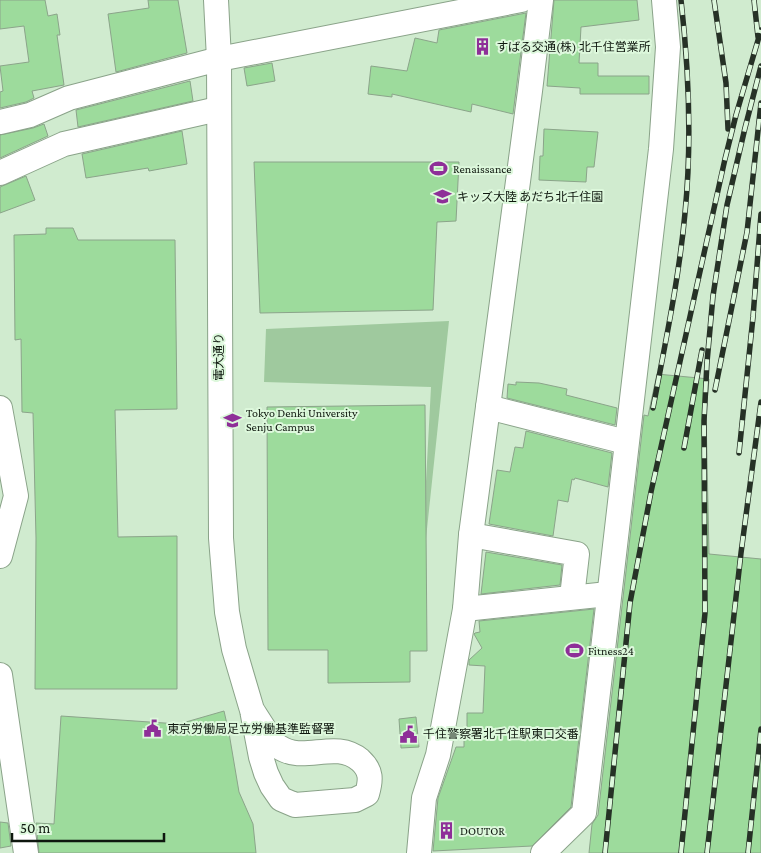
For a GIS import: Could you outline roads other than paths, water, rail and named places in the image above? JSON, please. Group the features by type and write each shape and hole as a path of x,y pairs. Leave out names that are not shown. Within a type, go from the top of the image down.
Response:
{"street":[{"name":"電大通り","path":"216,0 219,59 220,538 227,612 234,649 252,710"},
{"path":"0,122 30,115 69,98 219,59 520,0"},
{"path":"419,853 424,798 438,756 465,609 471,536 541,0"},
{"path":"543,853 584,813 662,139 668,47 664,0"},
{"path":"0,173 64,144 218,109"},
{"path":"0,408 16,496 0,556"},
{"path":"488,408 626,442"},
{"path":"471,536 577,554 572,597"},
{"path":"465,609 608,594"},
{"path":"0,675 26,853"},
{"path":"252,710 278,747 293,753 336,750 352,754 366,765 372,780 367,794 355,800 295,805 281,800 266,772 252,710"}],"railway":[{"path":"653,408 675,287 687,186 689,106 681,0"},
{"path":"714,0 726,83 728,129"},
{"path":"754,0 758,37"},
{"path":"605,853 630,603 651,492 725,159 761,30"},
{"path":"681,853 705,613 704,421 713,296 727,205 761,66"},
{"path":"715,390 747,232 761,103"},
{"path":"739,453 761,214"},
{"path":"684,448 702,350"},
{"path":"707,853 741,553 761,402"},
{"path":"748,853 761,729"}],"place":[{"name":"すばる交通(株) 北千住営業所","path":"482,47"},
{"name":"Renaissance","path":"439,169"},
{"name":"キッズ大陸 あだち北千住園","path":"443,197"},
{"name":"Tokyo Denki University Senju Campus","path":"232,420"},
{"name":"Fitness24","path":"574,651"},
{"name":"東京労働局足立労働基準監督署","path":"153,729"},
{"name":"千住警察署北千住駅東口交番","path":"409,734"},
{"name":"DOUTOR","path":"446,831"}]}
